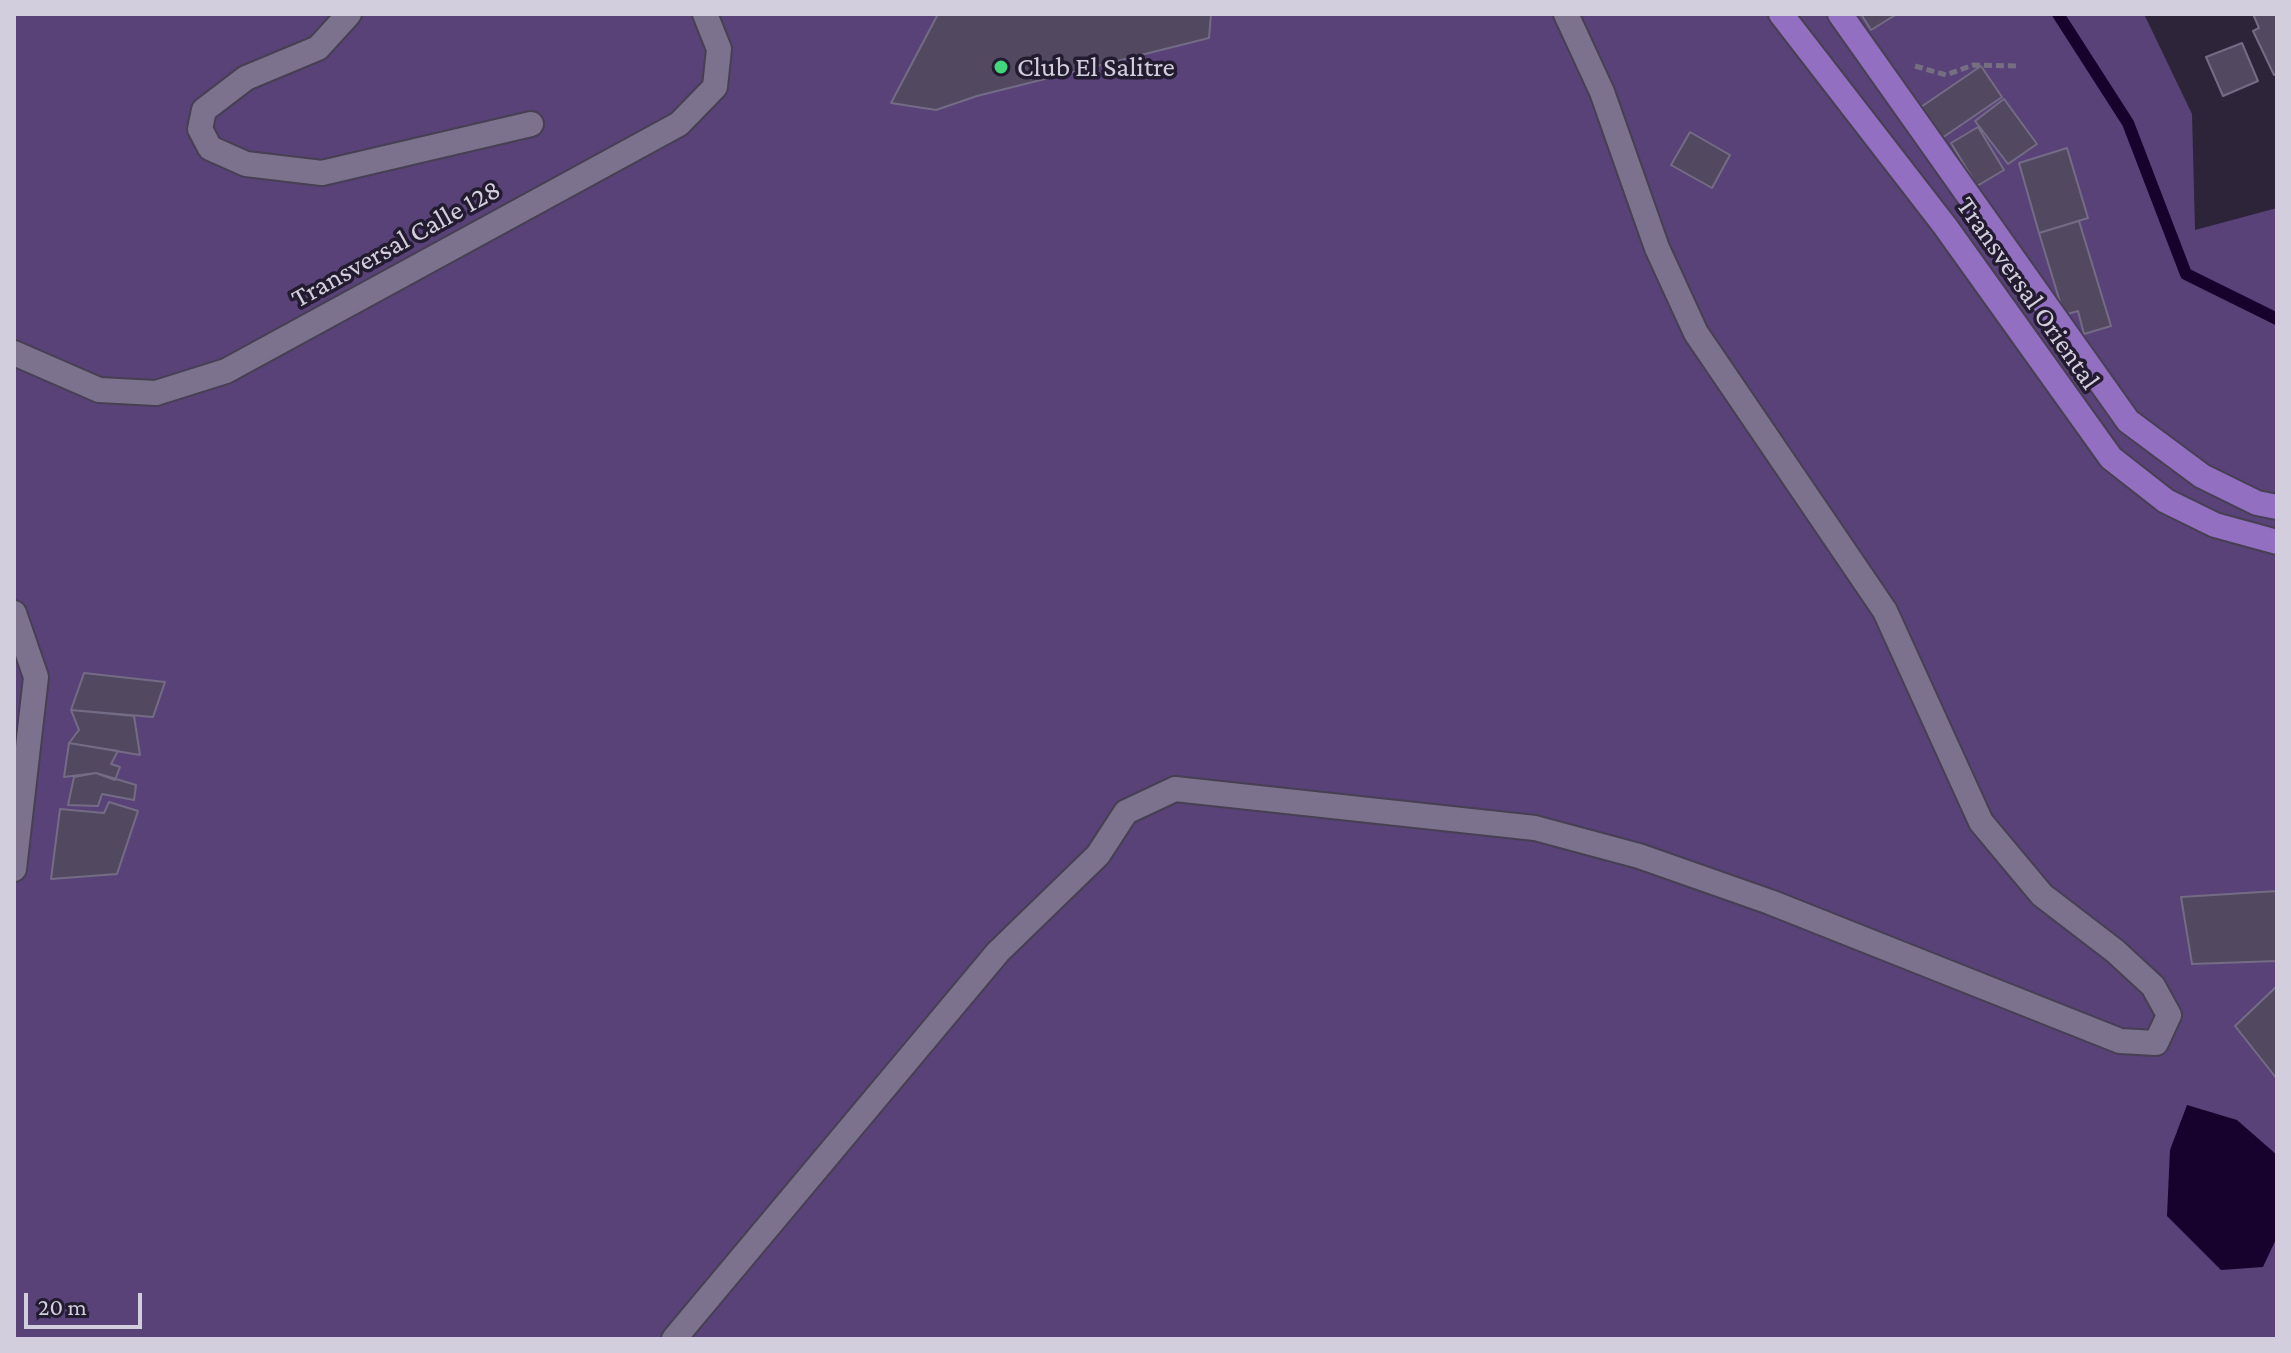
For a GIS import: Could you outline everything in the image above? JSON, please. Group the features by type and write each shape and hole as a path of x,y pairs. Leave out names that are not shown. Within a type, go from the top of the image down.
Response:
{"main road":[{"name":"Transversal Oriental","path":"1781,14 1945,226 2111,458 2166,501 2215,525 2277,542"},
{"name":"Transversal Oriental","path":"1840,14 2128,421 2202,476 2257,503 2277,507"}],"street":[{"path":"349,14 318,48 246,78 204,110 200,129 210,148 246,164 322,173 531,124"},
{"name":"Transversal Calle 128","path":"14,353 99,390 156,393 226,371 679,124 715,87 719,49 705,14"},
{"path":"674,1339 998,952 1098,855 1126,812 1175,789 1535,828 1639,856 1770,902 2120,1041 2156,1043 2169,1015 2153,986 2115,951 2042,895 1981,822 1885,611 1696,333 1657,248 1602,92 1566,14"},
{"path":"14,613 36,677 14,869"}],"path":[{"path":"1872,60 1946,75 1973,65 2019,66"}],"shaded area":[{"path":"14,14 2144,14 2192,114 2195,230 2277,208 2277,1339 14,1339"},
{"path":"2187,1105 2237,1120 2277,1155 2277,1237 2263,1267 2221,1270 2167,1216 2170,1150"}],"building":[{"name":"Club El Salitre","path":"938,14 1211,14 1209,38 977,96 936,110 891,103"},
{"path":"1861,14 1897,14 1871,30"},
{"path":"2253,14 2277,14 2277,73 2274,75 2253,31 2259,28"},
{"path":"2242,43 2258,81 2223,96 2206,57"},
{"path":"1981,66 2002,97 1942,138 1921,107"},
{"path":"2004,99 2037,144 2008,164 1975,121"},
{"path":"1978,127 2004,170 1977,186 1951,143"},
{"path":"1690,132 1730,155 1712,188 1671,165"},
{"path":"2067,148 2088,218 2039,233 2019,163"},
{"path":"2079,221 2111,326 2084,334 2078,311 2064,315 2039,233"},
{"path":"84,673 165,682 153,717 71,710"},
{"path":"71,710 134,716 140,755 69,743 79,730"},
{"path":"69,743 118,751 111,764 120,767 115,780 96,773 64,777"},
{"path":"96,773 136,785 134,800 102,794 98,806 68,805 74,777"},
{"path":"109,802 138,811 117,874 51,879 60,809 104,813"},
{"path":"2277,891 2277,961 2192,964 2181,897"},
{"path":"2277,986 2277,1079 2235,1026"}],"waterway":[{"path":"2058,14 2128,123 2186,274 2277,319"}],"place":[{"name":"Club El Salitre","path":"1001,67"}]}
